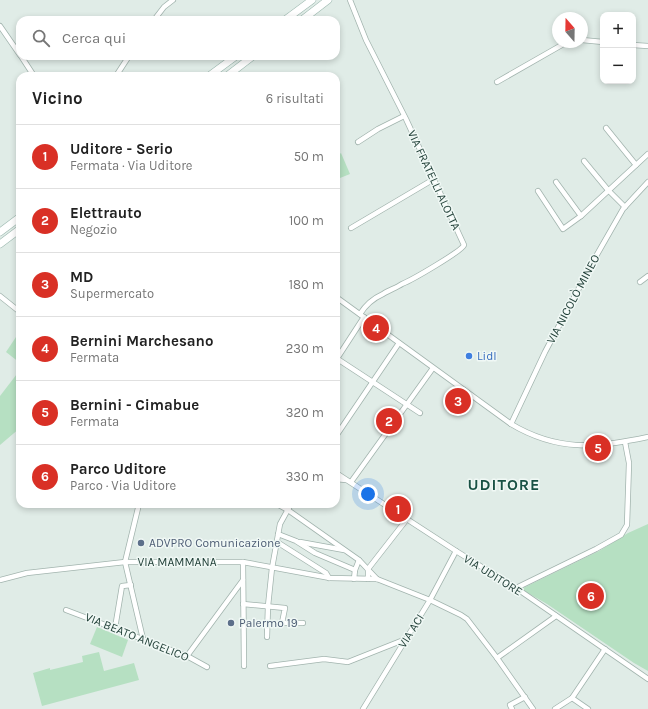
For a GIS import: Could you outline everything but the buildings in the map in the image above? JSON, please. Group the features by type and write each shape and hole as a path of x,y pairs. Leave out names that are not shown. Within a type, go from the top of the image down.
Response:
{"street":[{"path":"157,16 164,7 173,0"},
{"path":"290,16 312,0"},
{"path":"307,16 328,0"},
{"name":"VIA FRATELLI ALOTTA","path":"350,0 366,40 464,243 463,248 403,284 382,294 364,308 362,315"},
{"path":"0,26 16,50"},
{"path":"588,41 600,42"},
{"path":"636,45 648,46"},
{"path":"497,82 556,48"},
{"path":"23,60 31,72"},
{"path":"119,72 126,60"},
{"path":"215,72 231,60"},
{"path":"236,72 249,60"},
{"path":"227,63 234,72"},
{"path":"358,142 378,129 404,116"},
{"path":"606,128 636,165"},
{"path":"538,191 563,229 581,216 648,154"},
{"path":"584,161 608,190 625,207"},
{"path":"350,228 434,179"},
{"path":"556,182 581,216"},
{"name":"VIA NICOLÒ MINEO","path":"511,424 545,352 605,240 625,207 648,182"},
{"path":"0,232 16,220"},
{"path":"0,244 16,232"},
{"path":"640,282 648,276"},
{"path":"0,296 16,309"},
{"path":"340,301 522,431 547,440 585,446 599,446 648,437"},
{"path":"340,352 362,315"},
{"path":"340,430 399,343"},
{"path":"340,362 420,412"},
{"path":"340,480 349,482 433,368"},
{"path":"516,588 596,549 621,535 627,525 629,463 625,442"},
{"name":"VIA UDITORE","path":"340,476 516,588 648,679"},
{"path":"138,508 125,562 143,639"},
{"path":"285,508 359,560 377,579 430,600 467,619 533,709"},
{"path":"267,637 268,606 272,568 280,524 288,510"},
{"path":"368,580 368,569 407,519"},
{"path":"278,534 296,541 345,550"},
{"path":"296,541 315,554 355,570"},
{"path":"277,542 326,573 330,578"},
{"name":"VIA ACI","path":"363,709 430,600 456,551"},
{"path":"354,579 355,570 359,560"},
{"name":"VIA MAMMANA","path":"0,580 27,573 125,562 242,562 330,578 377,579"},
{"path":"242,562 244,666"},
{"path":"187,656 243,580"},
{"path":"115,628 122,586 131,585"},
{"path":"243,604 285,608 282,622 303,623"},
{"name":"VIA BEATO ANGELICO","path":"66,610 187,656 207,667"},
{"path":"497,658 556,616"},
{"path":"270,666 324,659 348,662 406,639"},
{"path":"555,709 572,698 605,649"},
{"path":"512,709 510,705 525,697"},
{"path":"572,698 588,709"}],"green space":[{"path":"341,153 350,174 340,178"},
{"path":"16,337 16,360 6,352"},
{"path":"16,375 16,431 0,445 0,396"},
{"path":"648,524 648,671 547,604 521,589 599,551 628,533"},
{"path":"97,627 128,640 122,657 90,644"},
{"path":"99,652 104,671 134,663 139,680 42,706 33,673 50,668 50,670 83,662 82,656"}],"place":[{"name":"Bernini Marchesano","path":"376,328"},
{"name":"Lidl","path":"469,356"},
{"name":"MD","path":"458,401"},
{"name":"Elettrauto","path":"389,421"},
{"name":"Bernini - Cimabue","path":"598,448"},
{"name":"Uditore - Serio","path":"398,509"},
{"name":"ADVPRO Comunicazione","path":"141,543"},
{"name":"Parco Uditore","path":"591,596"},
{"name":"Palermo 19","path":"231,623"}],"district":[{"name":"UDITORE","path":"504,484"}]}
